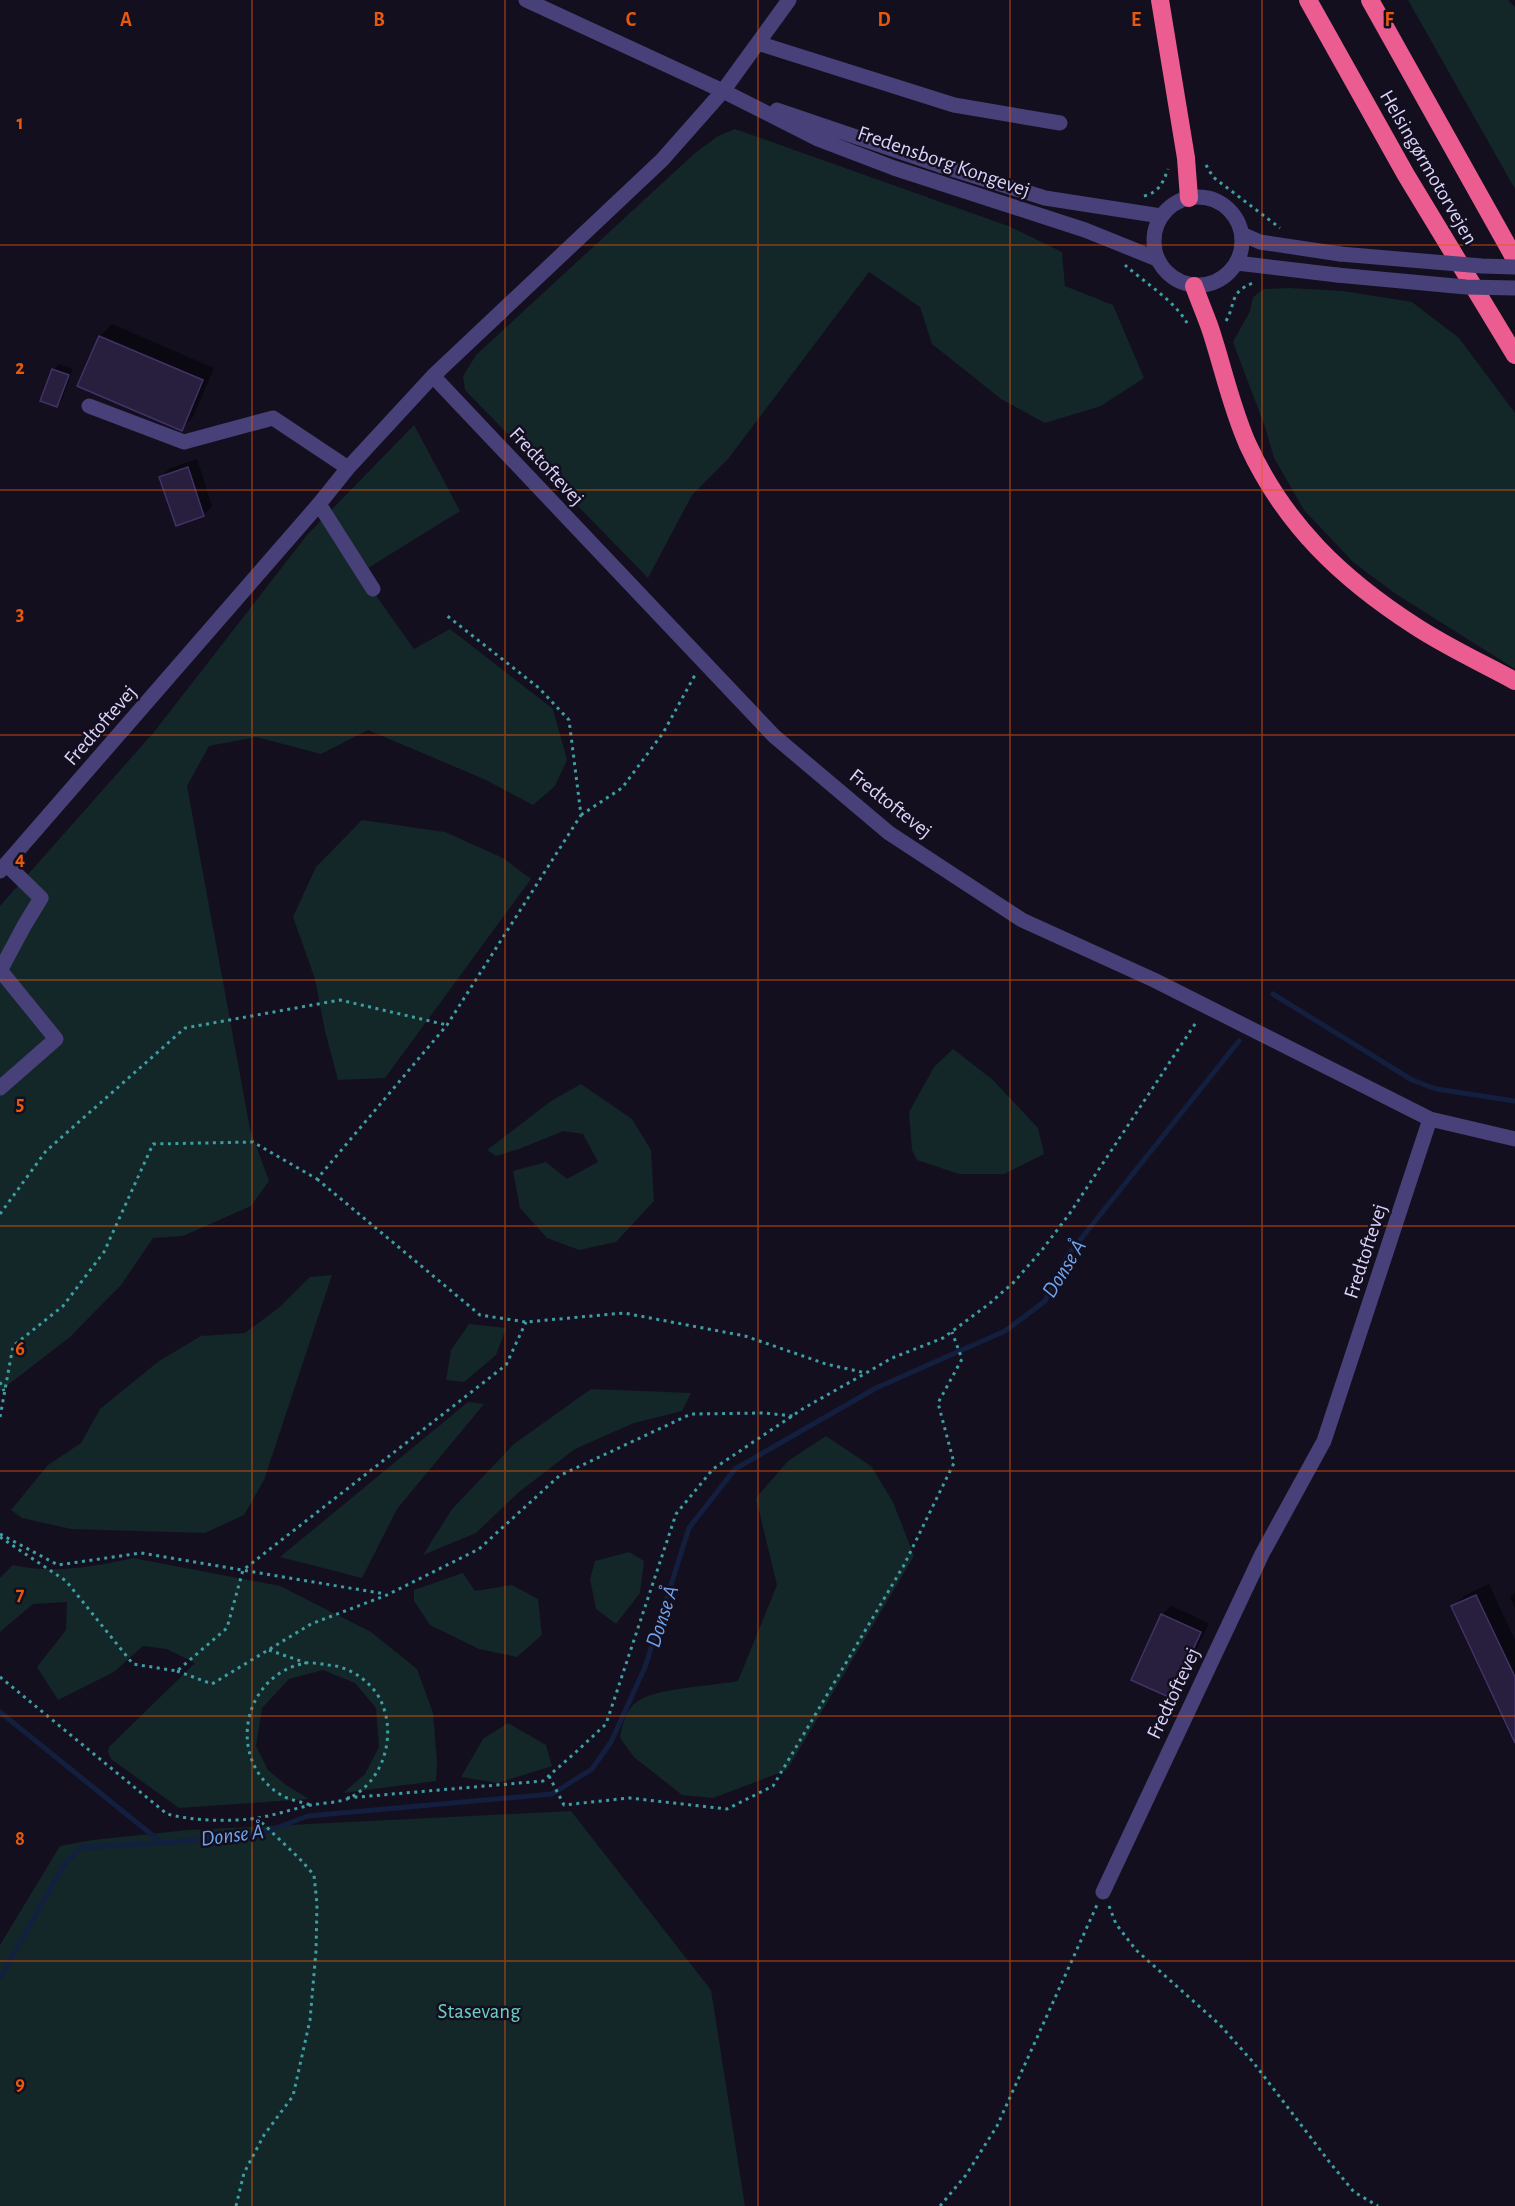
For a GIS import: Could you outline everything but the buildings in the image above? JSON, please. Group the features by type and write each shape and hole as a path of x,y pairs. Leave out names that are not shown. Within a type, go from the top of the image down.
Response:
{"highway":[{"path":"1160,0 1186,158 1189,198"},
{"name":"Helsingørmotorvejen","path":"1308,0 1406,175 1515,355"},
{"name":"Helsingørmotorvejen","path":"1370,0 1515,259"},
{"path":"1194,286 1210,329 1230,400 1248,445 1271,488 1296,524 1333,564 1369,594 1417,627 1515,681"}],"street":[{"name":"Fredensborg Kongevej","path":"526,0 723,91 818,139 894,168 1085,230 1157,259"},
{"name":"Fredtoftevej","path":"3,868 348,468 433,376 662,160 723,91 789,0"},
{"path":"758,43 954,105 1060,123"},
{"name":"Fredensborg Kongevej","path":"723,91 939,165 1045,198 1161,216"},
{"path":"1203,197 1217,201 1237,220 1242,234 1242,249 1237,263 1218,281 1206,285 1194,286 1171,277 1157,259 1153,244 1155,230 1161,216 1168,208 1189,198 1203,197"},
{"path":"1242,234 1260,242 1340,254 1515,267"},
{"path":"1237,263 1337,275 1515,288"},
{"name":"Fredtoftevej","path":"433,376 774,736 889,833 1022,920 1207,1006 1430,1119 1515,1139"},
{"path":"89,406 184,442 273,418 348,468"},
{"path":"319,504 373,589"},
{"path":"0,1088 56,1039 0,971 41,898 3,868"},
{"name":"Fredtoftevej","path":"1103,1892 1262,1554 1324,1441 1430,1119"}],"path":[{"path":"446,615 539,688 569,720 581,815"},
{"path":"317,1179 447,1025 581,815 622,788 663,733 703,661"},
{"path":"0,1214 46,1151 185,1028 340,1000 447,1025"},
{"path":"0,1677 167,1814 184,1819 256,1818 347,1798 543,1781 606,1724 676,1514 713,1469 793,1416 892,1358 943,1338 1014,1282 1070,1213 1207,1006"},
{"path":"0,1417 14,1346 63,1306 104,1252 153,1144 253,1142 317,1179 480,1315 526,1322 624,1313 744,1336 826,1365 866,1373"},
{"path":"177,1671 227,1628 243,1570 506,1365 526,1322"},
{"path":"549,1776 564,1805 629,1798 727,1809 773,1786 904,1565 954,1463 938,1403 962,1359 952,1332"},
{"path":"0,1382 4,1391"},
{"path":"0,1536 66,1581 133,1664 177,1671 212,1684 311,1624 387,1595 479,1549 559,1476 692,1414 764,1413 793,1416"},
{"path":"0,1536 58,1565 141,1553 387,1595"},
{"path":"269,1650 306,1663 339,1665 363,1678 377,1694 387,1716 388,1740 379,1769 368,1784 347,1798"},
{"path":"306,1663 280,1672 261,1689 248,1715 247,1747 260,1776 282,1796 311,1805"},
{"path":"236,2206 244,2173 264,2134 293,2096 310,2020 317,1904 314,1875 256,1818"},
{"path":"940,2206 966,2175 997,2126 1103,1892"},
{"path":"1103,1892 1116,1924 1136,1950 1220,2025 1253,2062 1354,2192 1378,2206"}],"green space":[{"path":"1408,0 1508,0 1515,7 1515,189"},
{"path":"735,129 1011,227 1062,252 1065,286 1113,305 1144,378 1101,406 1045,423 1001,399 932,344 920,307 869,272 728,459 692,495 648,578 465,390 463,376 476,355 695,153 718,136"},
{"path":"1264,289 1343,291 1412,302 1459,338 1515,413 1515,669 1396,594 1354,563 1304,510 1274,458 1265,427 1233,342 1250,311 1253,297"},
{"path":"414,425 460,511 360,573 414,649 450,629 553,709 567,760 555,786 533,805 486,780 368,730 321,754 256,737 209,746 187,786 250,1129 269,1181 251,1206 183,1236 153,1238 121,1285 70,1337 0,1391 0,906 154,732 307,535"},
{"path":"362,820 445,832 503,858 531,879 385,1078 338,1080 315,979 293,917 316,867"},
{"path":"953,1049 993,1080 1038,1128 1044,1154 1004,1174 959,1174 917,1160 912,1150 909,1112 934,1067"},
{"path":"581,1084 632,1119 651,1150 654,1201 616,1242 579,1250 547,1238 520,1208 513,1171 546,1162 567,1179 598,1162 583,1134 563,1131 496,1156 487,1150 551,1101"},
{"path":"332,1275 264,1480 244,1515 205,1533 71,1529 22,1518 11,1510 48,1465 81,1443 100,1409 159,1361 201,1336 245,1333 281,1306 310,1277"},
{"path":"469,1324 506,1328 496,1355 464,1382 446,1380 451,1350"},
{"path":"591,1389 691,1393 682,1411 634,1423 575,1449 519,1492 476,1533 423,1555 452,1509 514,1444"},
{"path":"468,1402 484,1404 397,1509 362,1578 280,1557"},
{"path":"826,1436 871,1466 893,1502 914,1556 787,1770 713,1798 682,1795 634,1757 620,1738 625,1718 634,1704 658,1693 738,1681 777,1585 756,1498 788,1461"},
{"path":"629,1552 644,1561 640,1593 616,1624 596,1609 590,1579 595,1561"},
{"path":"133,1558 280,1586 371,1632 417,1669 433,1713 437,1762 436,1781 343,1793 365,1774 379,1747 376,1708 355,1683 323,1670 289,1679 262,1708 256,1746 268,1770 286,1785 309,1799 179,1808 111,1759 108,1752 109,1747 195,1663 167,1649 143,1646 114,1672 58,1700 37,1667 66,1630 67,1602 33,1604 0,1632 0,1578 13,1565 58,1569"},
{"path":"463,1573 475,1591 512,1585 538,1599 542,1635 517,1657 479,1649 430,1625 414,1601 414,1590"},
{"path":"508,1723 546,1745 552,1766 498,1783 461,1777 483,1739"},
{"name":"Stasevang","path":"571,1811 711,1990 745,2206 0,2206 0,1945 60,1846 92,1840 188,1830"}],"waterway":[{"name":"Donse Å","path":"1273,994 1412,1080 1436,1089 1515,1101"},
{"name":"Donse Å","path":"0,1978 65,1863 82,1847 257,1835 308,1816 552,1794 592,1769 611,1742 645,1667 689,1528 735,1469 876,1388 1005,1331 1045,1301 1068,1255 1239,1041"},
{"path":"0,1712 162,1843"}]}
